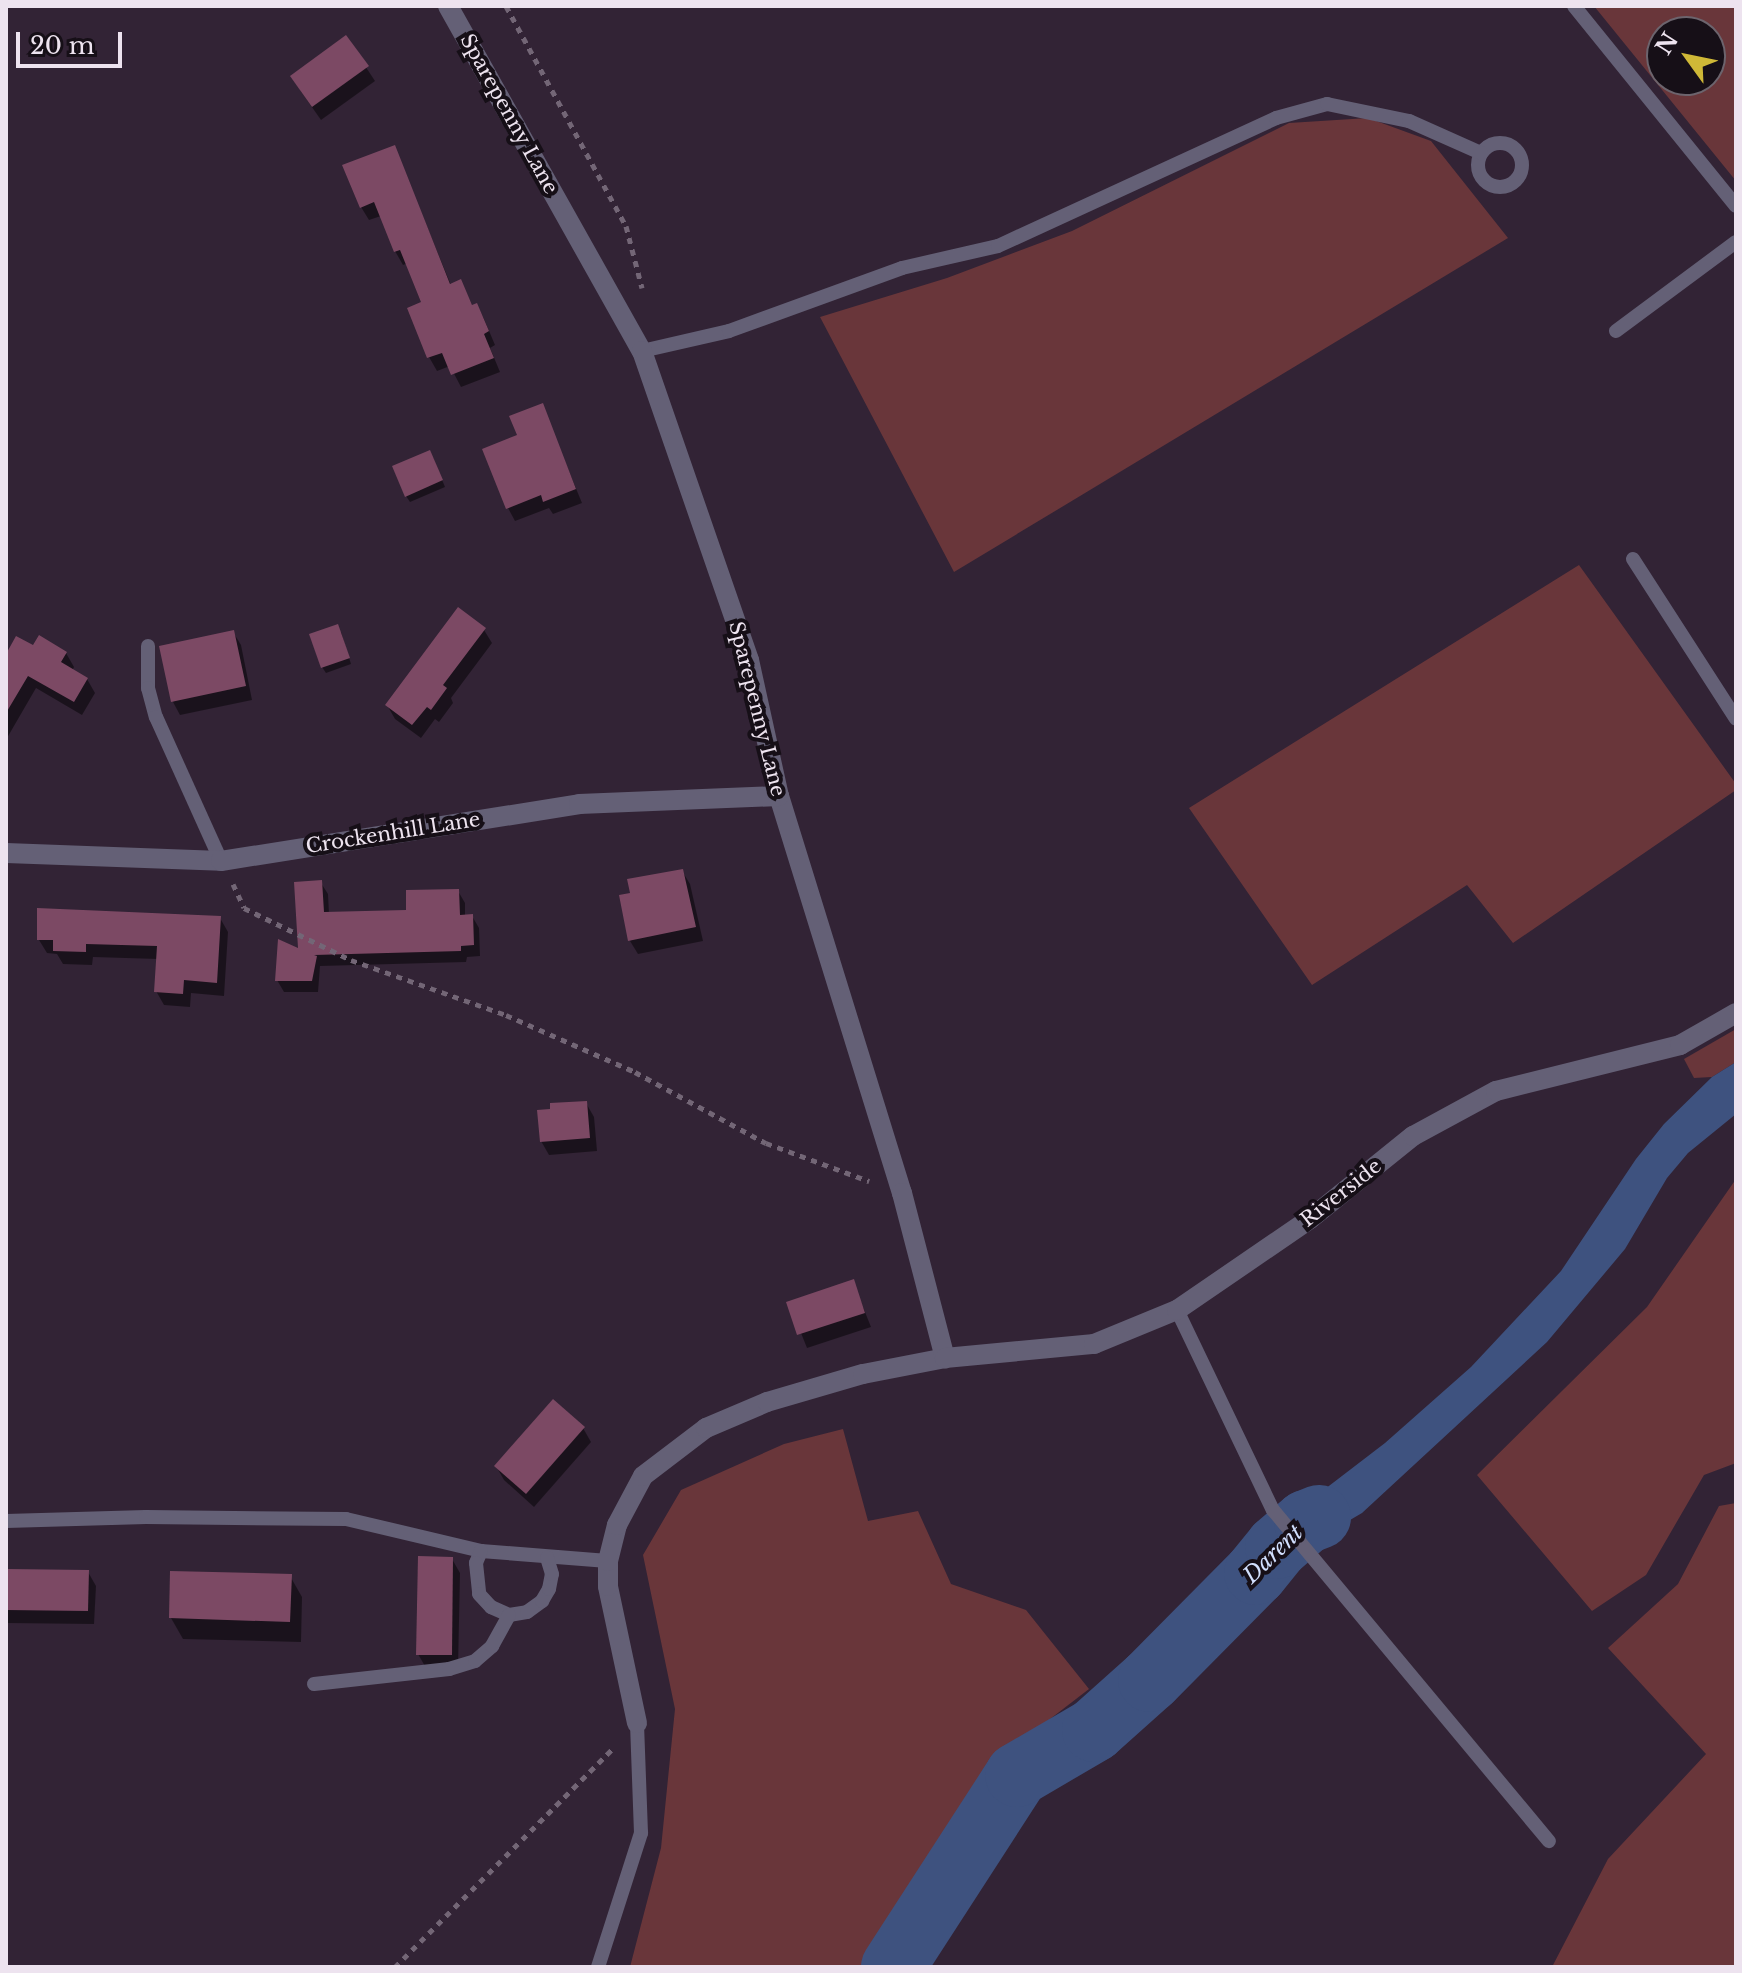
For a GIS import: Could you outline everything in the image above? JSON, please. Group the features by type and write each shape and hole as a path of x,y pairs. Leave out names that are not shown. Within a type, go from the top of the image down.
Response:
{"street":[{"name":"Sparepenny Lane","path":"448,6 642,351 749,660 779,796 902,1193 945,1358"},
{"name":"Crockenhill Lane","path":"6,853 224,861 579,804 779,796"},
{"name":"Riverside","path":"637,1723 608,1586 608,1561 617,1525 643,1476 706,1428 767,1402 863,1374 945,1358 1094,1344 1177,1310 1310,1219 1413,1136 1496,1091 1680,1045 1736,1013"}],"lane":[{"path":"1574,6 1736,206"},
{"path":"642,351 729,331 902,268 998,246 1276,118 1327,104 1409,121 1481,153"},
{"path":"1616,331 1736,242"},
{"path":"1633,559 1736,719"},
{"path":"148,646 148,688 156,717 224,861"},
{"path":"1177,1310 1273,1510 1549,1841"},
{"path":"6,1521 146,1517 346,1519 481,1551 608,1561"},
{"path":"481,1551 476,1563 479,1594 491,1607 509,1615 527,1612 542,1601 552,1574 547,1558"},
{"path":"314,1684 449,1669 475,1661 492,1646 509,1615"},
{"path":"598,1967 641,1833 637,1723"}],"path":[{"path":"506,6 626,226 640,282"},
{"path":"224,861 234,894 244,908 351,960 506,1015 635,1072 766,1143 902,1193"},
{"path":"395,1967 637,1723"}],"shaded area":[{"path":"1594,6 1736,6 1736,181 1667,96 1726,96 1726,16 1646,16 1646,70"},
{"path":"1368,118 1431,141 1508,238 954,572 820,317 947,278 1072,231 1289,123"},
{"path":"1579,565 1736,784 1736,790 1513,943 1467,885 1312,985 1189,808"},
{"path":"1736,1029 1736,1062 1712,1077 1694,1078 1684,1059"},
{"path":"1736,1179 1736,1463 1704,1475 1646,1575 1592,1611 1477,1475 1647,1307"},
{"path":"843,1429 868,1521 918,1511 951,1584 1026,1610 1089,1689 989,1766 869,1967 630,1967 661,1848 675,1709 643,1555 681,1490 784,1444"},
{"path":"1736,1503 1736,1967 1552,1967 1608,1859 1706,1754 1608,1648 1678,1584 1719,1506"}],"water":[{"path":"1736,1062 1736,1114 1688,1153 1667,1178 1625,1249 1547,1342 1362,1513 1333,1530 1311,1536 1291,1552 1265,1585 1246,1560 1269,1530 1286,1512 1308,1502 1385,1443 1471,1367 1561,1271 1636,1159 1664,1124 1712,1077"}],"building":[{"path":"346,35 369,66 312,107 290,76"},
{"path":"395,145 450,284 461,279 472,305 477,303 489,331 484,334 494,358 451,375 442,353 427,358 407,308 421,302 400,250 394,252 374,202 360,208 342,165"},
{"path":"543,403 576,489 543,502 541,495 506,509 482,449 517,435 509,416"},
{"path":"430,450 443,480 405,497 392,466"},
{"path":"458,607 486,628 443,685 447,688 431,710 427,707 412,725 385,705"},
{"path":"338,624 350,658 321,668 309,634"},
{"path":"234,630 246,686 171,702 159,646"},
{"path":"39,635 67,652 61,662 88,678 74,702 28,676 6,713 6,654 16,636 33,645"},
{"path":"683,869 696,927 628,941 619,895 630,893 627,879"},
{"path":"322,880 324,912 406,910 406,890 459,889 460,915 473,914 474,945 461,946 461,951 314,955 317,956 312,981 275,981 278,939 298,948 294,882"},
{"path":"37,908 221,916 217,983 184,980 183,994 154,992 157,946 86,944 86,952 53,951 53,940 37,940"},
{"path":"587,1101 590,1138 540,1142 537,1110 550,1109 550,1103"},
{"path":"854,1279 865,1313 797,1335 786,1302"},
{"path":"553,1399 585,1427 526,1494 494,1466"},
{"path":"418,1556 453,1557 452,1655 416,1655"},
{"path":"6,1569 89,1570 88,1611 6,1610"},
{"path":"170,1571 292,1574 290,1622 169,1618"}],"waterway":[{"name":"Darent","path":"893,1967 1017,1775 1094,1730 1150,1680 1256,1573 1277,1547 1306,1522 1319,1517"}]}
